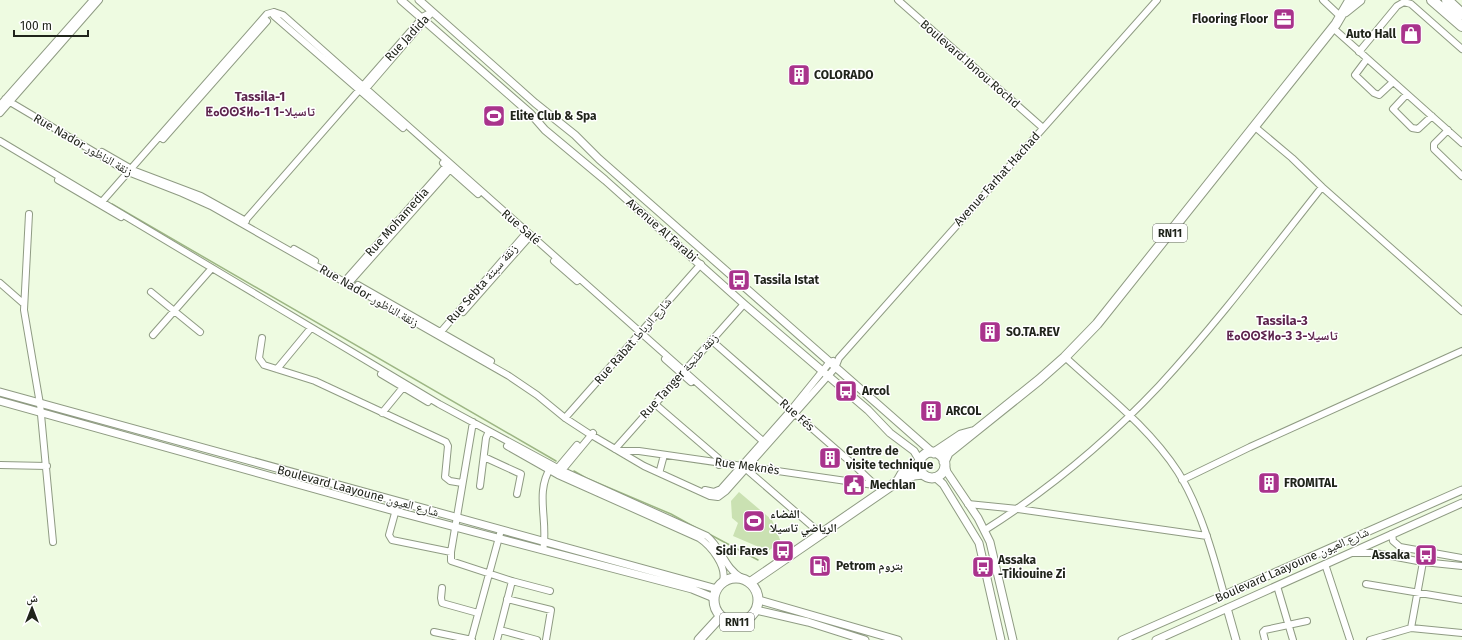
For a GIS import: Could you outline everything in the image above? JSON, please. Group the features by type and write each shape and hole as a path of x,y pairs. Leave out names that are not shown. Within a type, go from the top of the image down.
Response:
{"highway":[{"path":"1428,0 1444,4 1462,26"},
{"path":"1432,0 1444,4 1462,14"}],"main road":[{"name":"RN11","path":"723,581 717,589 714,598 716,610 721,616 731,621 737,622 748,619 756,610 759,600 758,593 750,582 820,533 878,488 914,475 923,474 929,477 935,477 942,473 948,453 969,437 972,432 1039,380 1065,357 1122,294 1333,28 1343,14 1350,0"},
{"name":"RN11","path":"1343,14 1360,0"},
{"name":"RN11","path":"898,481 902,474 920,462 925,454 933,452 961,435 972,432"},
{"path":"933,452 940,455 944,463"},
{"path":"920,462 923,474"},
{"path":"723,581 735,577 742,578 750,582"},
{"name":"RN11","path":"698,640 721,616"}],"street":[{"path":"77,22 93,0"},
{"path":"0,113 9,99 77,22 99,0"},
{"name":"Avenue Al Farabi","path":"401,0 531,114 545,130 605,180 701,264 744,304 868,410 890,433 914,451 920,462"},
{"name":"Avenue Al Farabi","path":"419,0 535,104 575,135 595,156 835,368 933,452"},
{"name":"Boulevard Ibnou Rochd","path":"898,0 1043,128"},
{"name":"Avenue Farhat Hachad","path":"724,490 793,412 828,376 835,368 839,358 1157,0"},
{"path":"1323,0 1343,14"},
{"path":"1359,52 1397,6 1404,2 1411,4 1462,49"},
{"name":"Rue Jadida","path":"245,223 432,12"},
{"name":"Rue Salé","path":"131,172 267,14 283,15 363,90 764,444"},
{"path":"1333,28 1462,143"},
{"path":"1367,59 1355,75 1374,93 1379,95 1393,82"},
{"path":"1407,94 1393,109 1412,128 1418,129 1432,116"},
{"path":"0,105 9,99"},
{"name":"Rue Nador زنقة الناظور","path":"9,99 131,172 201,196 245,223 441,334 518,381 591,433 623,451 708,492 724,490"},
{"path":"1255,127 1292,158 1322,187 1462,311"},
{"path":"1448,130 1434,144 1434,149 1462,176"},
{"path":"0,141 309,329 489,435 556,470 699,538 712,550 722,569 723,581"},
{"path":"0,146 103,204"},
{"name":"Rue Mohamedia","path":"348,281 450,166"},
{"path":"103,204 131,172"},
{"path":"985,530 1018,509 1079,460 1130,416 1174,369 1322,187"},
{"path":"29,214 24,304 40,404 54,542"},
{"name":"Rue Sebta زنقة سبتة","path":"441,334 528,235"},
{"name":"Rue Rabat شارع الرباط","path":"566,416 701,264"},
{"path":"153,335 211,269"},
{"path":"0,283 24,304"},
{"path":"151,292 200,332"},
{"name":"Rue Tanger زنقة طنجة","path":"623,451 655,404 744,304"},
{"path":"277,369 309,329"},
{"path":"262,338 259,354 261,362 270,368 315,381 382,414 446,442 448,446 445,477 450,481 462,484"},
{"name":"Rue Fés","path":"711,340 878,488"},
{"path":"1182,480 1250,447 1462,351"},
{"path":"1065,357 1130,416 1156,443 1182,480 1207,536 1224,594"},
{"name":"Avenue Farhat Hachad","path":"793,412 829,362 839,358"},
{"path":"382,414 404,385"},
{"name":"Boulevard Laayoune شارع العيون","path":"0,392 717,589"},
{"name":"Boulevard Laayoune شارع العيون","path":"0,401 498,539 692,589 714,598"},
{"path":"655,404 718,458 720,464"},
{"path":"472,424 456,518 451,559 453,563 512,582 550,591"},
{"path":"543,550 542,495 544,482 591,433"},
{"path":"480,486 489,435"},
{"name":"Rue Nador زنقة الناظور","path":"623,451 644,466 710,496 718,497 724,490"},
{"name":"Rue Meknès","path":"623,451 744,467 878,488"},
{"path":"660,470 664,456"},
{"path":"484,457 521,474 522,477 517,494"},
{"path":"944,463 947,472 985,530 992,549 1013,640"},
{"path":"0,465 47,466"},
{"path":"744,467 820,533"},
{"path":"556,470 707,536 718,547 728,567 742,578"},
{"path":"935,477 943,484 979,543 1001,640"},
{"name":"Boulevard Laayoune شارع العيون","path":"1122,640 1462,490"},
{"path":"398,502 390,535 392,540 451,552"},
{"name":"Boulevard Laayoune شارع العيون","path":"1156,640 1462,503"},
{"path":"968,504 1018,509 1207,536"},
{"path":"434,632 472,640 501,530"},
{"path":"1392,534 1393,541 1400,547 1462,558"},
{"path":"1349,553 1375,553 1423,562 1462,566"},
{"path":"1411,628 1423,562"},
{"path":"1325,564 1350,640"},
{"path":"497,640 512,582"},
{"path":"1366,584 1462,600"},
{"path":"1276,586 1293,640"},
{"path":"442,588 440,598 442,603 478,613"},
{"path":"507,599 551,610 546,640"},
{"path":"759,600 898,640"},
{"path":"1227,608 1236,640"},
{"path":"756,610 808,622 865,640"},
{"path":"1265,640 1262,632 1265,630 1307,621"},
{"path":"1370,640 1411,628 1462,633"},
{"path":"500,630 537,640"}],"green space":[{"name":"الفضاء الرياضي تاسيلا","path":"739,492 772,520 781,542 768,551 733,536 738,523 732,518 731,501"}],"waterway":[{"path":"86,189 101,198"},
{"path":"112,204 556,461"},
{"path":"574,471 586,478 671,514 700,530"},
{"path":"709,534 758,560"}],"place":[{"name":"Flooring Floor","path":"1284,19"},
{"name":"Auto Hall","path":"1411,34"},
{"name":"COLORADO","path":"799,75"},
{"name":"Elite Club & Spa","path":"494,116"},
{"name":"Tassila Istat","path":"739,280"},
{"name":"SO.TA.REV","path":"990,332"},
{"name":"Arcol","path":"846,391"},
{"name":"ARCOL","path":"931,411"},
{"name":"Centre de visite technique","path":"830,458"},
{"name":"FROMITAL","path":"1269,483"},
{"name":"Mechlan","path":"854,485"},
{"name":"الفضاء الرياضي تاسيلا","path":"754,521"},
{"name":"Sidi Fares","path":"783,551"},
{"name":"Assaka","path":"1426,555"},
{"name":"Petrom بتروم","path":"820,566"},
{"name":"Assaka -Tikiouine Zi","path":"983,567"}],"district":[{"name":"Tassila-1 ⵟⴰⵙⵙⵉⵍⴰ-1 1-تاسيلا","path":"260,104"},
{"name":"Tassila-3 ⵟⴰⵙⵙⵉⵍⴰ-3 3-تاسيلا","path":"1282,328"}]}
